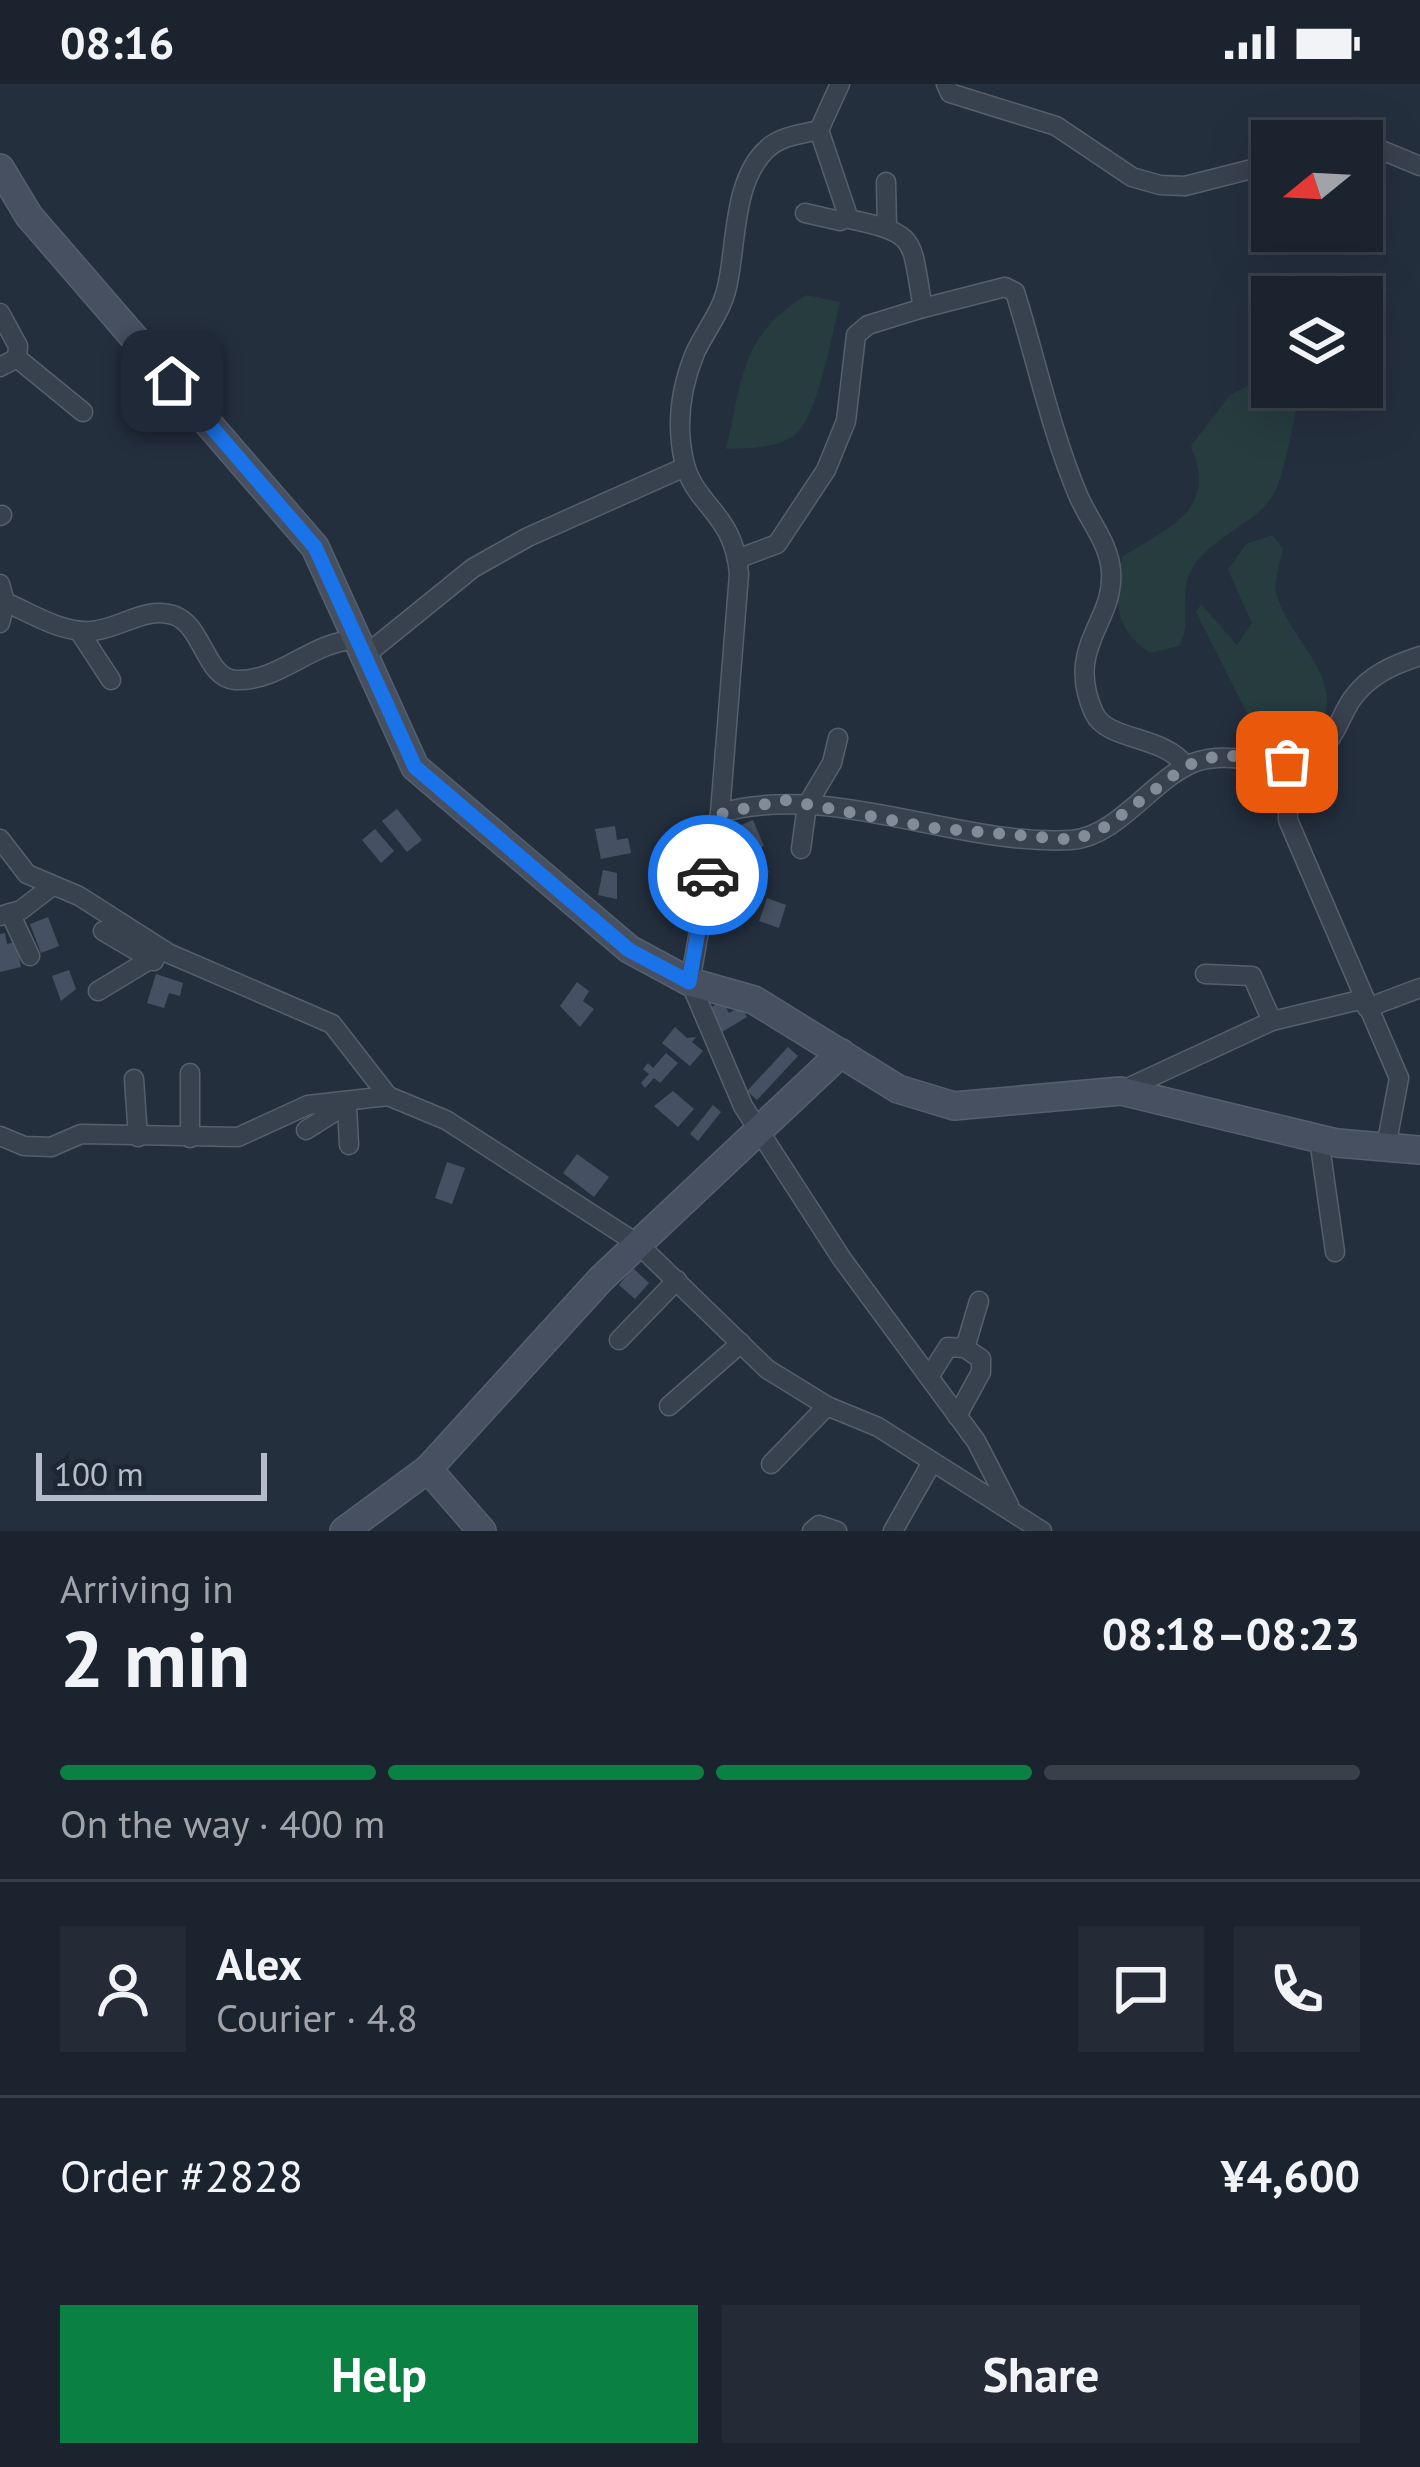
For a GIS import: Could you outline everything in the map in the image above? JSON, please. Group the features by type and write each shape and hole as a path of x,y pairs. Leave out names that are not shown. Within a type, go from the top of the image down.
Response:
{"street":[{"path":"840,84 819,130 847,214"},
{"path":"946,84 950,93 1056,126 1132,177 1160,185 1185,186 1251,169"},
{"path":"819,130 783,138 765,150 749,181 733,233 727,290 696,352 680,404 685,467 724,518 737,559 735,673 720,814 689,982 717,1053 759,1132 842,1259 957,1416 1009,1505"},
{"path":"1383,151 1420,166"},
{"path":"0,168 29,216 315,547 415,767 629,950 689,982 754,1000 898,1088 954,1106 1121,1091 1319,1139 1420,1150"},
{"path":"886,182 887,227"},
{"path":"805,213 839,221 847,214"},
{"path":"847,214 898,229 910,244 923,308"},
{"path":"737,559 777,544 826,470 846,421 856,335 868,325 1005,287 1015,292 1079,498 1111,567 1111,585 1089,636 1083,677 1096,718 1112,730 1157,741 1186,766"},
{"path":"0,313 18,346 8,362 83,412"},
{"path":"360,649 473,568 685,467"},
{"path":"0,623 3,593 79,631 111,680"},
{"path":"79,631 172,614 186,622 220,675 231,680 268,675 332,640 360,649"},
{"path":"720,814 762,801 934,828 1075,840 1107,826 1186,766 1225,755 1287,762 1317,751 1334,735 1353,697 1378,672 1420,656"},
{"path":"801,849 807,805 832,763 838,738"},
{"path":"1287,762 1288,820 1399,1078 1386,1147"},
{"path":"0,839 27,874 80,896 159,956"},
{"path":"30,956 5,915 51,887"},
{"path":"103,931 332,1024 388,1096 446,1120 638,1244 767,1369 827,1406 878,1427 931,1464 1009,1505 1042,1531"},
{"path":"98,991 125,969 159,956"},
{"path":"1204,974 1252,976 1273,1021"},
{"path":"1121,1091 1273,1021 1366,1004 1420,988"},
{"path":"344,1531 428,1469 638,1244 841,1053"},
{"path":"190,1073 190,1138"},
{"path":"134,1078 138,1136"},
{"path":"0,1136 25,1146 51,1147 81,1134 238,1137 308,1105 388,1096"},
{"path":"306,1130 347,1104"},
{"path":"347,1104 350,1145"},
{"path":"1319,1139 1335,1252"},
{"path":"619,1340 677,1280"},
{"path":"965,1348 979,1301"},
{"path":"669,1406 741,1343"},
{"path":"929,1377 948,1348 965,1348 981,1359 981,1372 957,1416"},
{"path":"771,1464 827,1406"},
{"path":"893,1531 931,1464"},
{"path":"428,1469 482,1531"},
{"path":"812,1531 819,1525 837,1531"}],"green space":[{"path":"807,295 840,302 809,414 801,428 784,441 726,449 741,380 756,342 785,310"},
{"path":"1251,384 1251,408 1297,408 1284,465 1270,500 1193,567 1179,646 1150,653 1129,633 1119,611 1122,557 1172,525 1194,502 1198,468 1191,446 1230,395"},
{"path":"1273,535 1283,549 1277,596 1322,677 1326,694 1319,732 1296,752 1264,747 1196,612 1201,604 1237,645 1252,623 1228,570 1246,544"}],"building":[{"path":"397,809 422,840 407,852 382,821"},
{"path":"753,820 764,846 745,854 734,828"},
{"path":"615,826 617,840 628,838 631,853 601,859 595,829"},
{"path":"375,829 394,851 381,863 362,840"},
{"path":"737,859 769,871 763,888 731,876"},
{"path":"603,870 617,873 617,899 598,895"},
{"path":"718,888 748,896 743,918 712,910"},
{"path":"767,898 786,905 779,928 759,921"},
{"path":"48,917 59,946 41,953 30,924"},
{"path":"5,933 7,944 16,942 21,967 0,972 0,934"},
{"path":"69,970 76,989 61,1001 52,976"},
{"path":"156,974 183,983 180,996 169,993 164,1008 147,1003"},
{"path":"577,982 589,991 583,1001 594,1009 580,1027 560,1006"},
{"path":"722,1001 729,1013 741,1006 747,1017 722,1032 708,1009"},
{"path":"675,1027 687,1038 696,1037 692,1042 703,1051 690,1066 662,1043"},
{"path":"788,1047 798,1056 757,1100 747,1091"},
{"path":"666,1053 678,1063 660,1083 654,1078 645,1088 641,1083 649,1074 643,1069 648,1063 653,1068"},
{"path":"673,1091 694,1109 678,1127 654,1106"},
{"path":"713,1105 721,1112 698,1141 690,1134"},
{"path":"577,1154 609,1177 594,1197 563,1173"},
{"path":"447,1162 465,1168 452,1204 435,1198"},
{"path":"633,1268 649,1283 635,1299 619,1285"}],"way so far":[{"path":"708,875 720,814 762,801 784,800 934,828 1075,840 1107,826 1186,766 1204,759 1225,755 1287,762"}],"route":[{"path":"172,381 315,547 395,732 415,767 629,950 689,982 708,875"}]}
